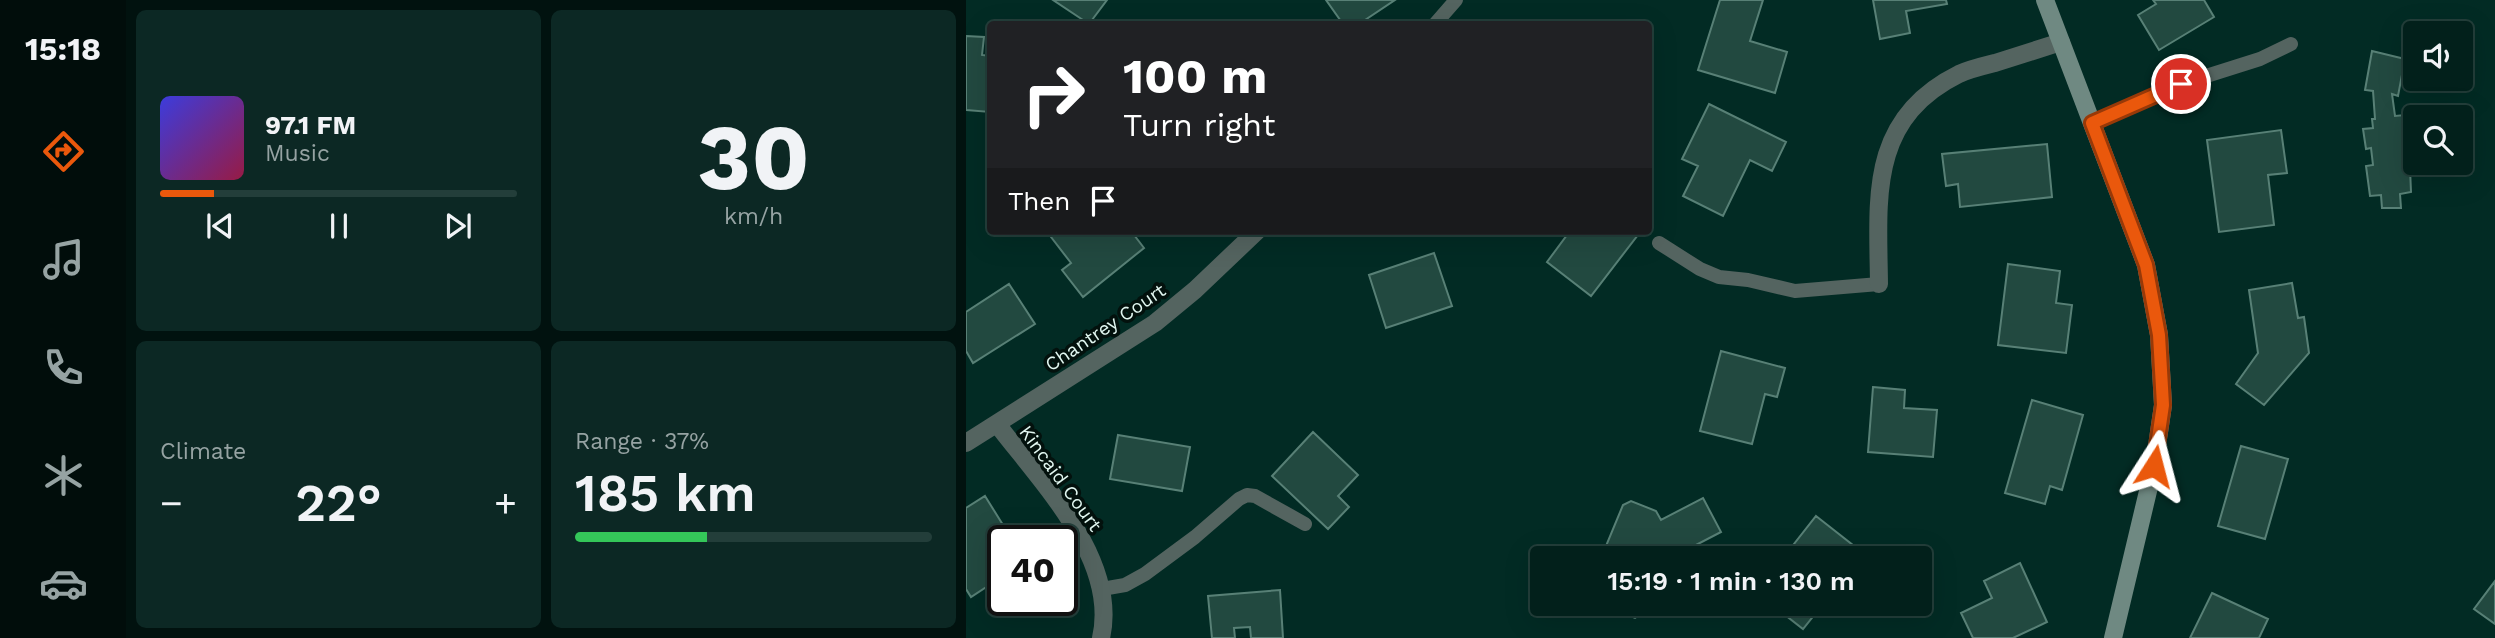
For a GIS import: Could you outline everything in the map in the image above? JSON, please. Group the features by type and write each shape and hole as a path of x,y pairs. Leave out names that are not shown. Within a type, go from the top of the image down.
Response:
{"street":[{"path":"2045,0 2146,265 2159,335 2163,405 2154,466 2113,638"},
{"path":"1879,284 1880,178 1886,152 1914,106 1960,73 2061,42"},
{"name":"Chantrey Court","path":"966,443 1155,323 1253,235"},
{"name":"Kincaid Court","path":"997,424 1074,525 1088,550 1105,603 1101,638"}],"lane":[{"path":"1437,21 1456,0"},
{"path":"2092,123 2181,84 2260,59 2291,44"},
{"path":"1659,243 1719,278 1748,280 1796,291 1879,284"},
{"path":"1102,589 1125,585 1145,574 1247,495 1255,496 1305,524"}],"building":[{"path":"1053,0 1107,0 1091,21 1084,21"},
{"path":"1326,0 1395,0 1364,21 1341,21"},
{"path":"1720,0 1763,0 1750,41 1787,52 1775,93 1698,70"},
{"path":"1873,0 1946,0 1947,4 1906,11 1910,33 1880,39"},
{"path":"2153,0 2204,0 2214,17 2159,50 2138,15 2156,4"},
{"path":"966,36 984,37 982,55 987,56 987,112 966,110"},
{"path":"2372,51 2403,59 2398,96 2392,94 2395,116 2403,115 2403,175 2410,175 2411,192 2400,194 2401,208 2382,208 2381,195 2370,196 2366,166 2373,165 2371,148 2366,149 2363,129 2373,128 2372,119 2375,119 2373,91 2365,90"},
{"path":"1709,104 1786,142 1772,171 1750,160 1723,216 1683,196 1698,166 1682,159"},
{"path":"2281,130 2287,173 2268,175 2274,225 2219,232 2207,140"},
{"path":"2047,144 2052,197 1960,207 1958,184 1946,186 1942,154"},
{"path":"1134,235 1144,248 1083,297 1062,270 1071,263 1051,237"},
{"path":"1567,235 1638,235 1591,296 1547,262"},
{"path":"1434,253 1452,306 1386,328 1369,275"},
{"path":"2008,264 2060,271 2056,303 2072,305 2066,353 1998,345"},
{"path":"2292,283 2298,318 2304,317 2309,353 2264,405 2236,384 2258,353 2249,290"},
{"path":"1009,284 1035,324 973,363 966,351 966,312"},
{"path":"1721,351 1785,368 1777,397 1765,394 1752,444 1700,431"},
{"path":"1873,387 1905,390 1904,408 1937,410 1933,457 1868,452"},
{"path":"2032,400 2083,415 2062,490 2050,486 2045,504 2005,493"},
{"path":"1313,432 1358,475 1338,496 1349,507 1328,529 1272,476"},
{"path":"1118,435 1190,447 1182,491 1110,479"},
{"path":"2241,446 2288,459 2265,539 2218,526"},
{"path":"985,496 1003,525 987,525 987,586 971,597 966,589 966,508"},
{"path":"1703,498 1721,532 1694,546 1606,546 1623,505 1631,501 1656,511 1661,520"},
{"path":"1816,516 1854,546 1792,546"},
{"path":"2020,563 2047,622 2013,638 1973,638 1961,613 1992,598 1984,581"},
{"path":"2495,581 2495,624 2474,609"},
{"path":"1280,590 1283,638 1251,638 1250,627 1234,628 1235,638 1212,638 1208,596"},
{"path":"2212,593 2268,619 2259,638 2190,638"},
{"path":"1786,616 1813,616 1803,629"}],"route":[{"path":"2154,466 2163,405 2159,335 2146,265 2092,123 2181,84"}]}
